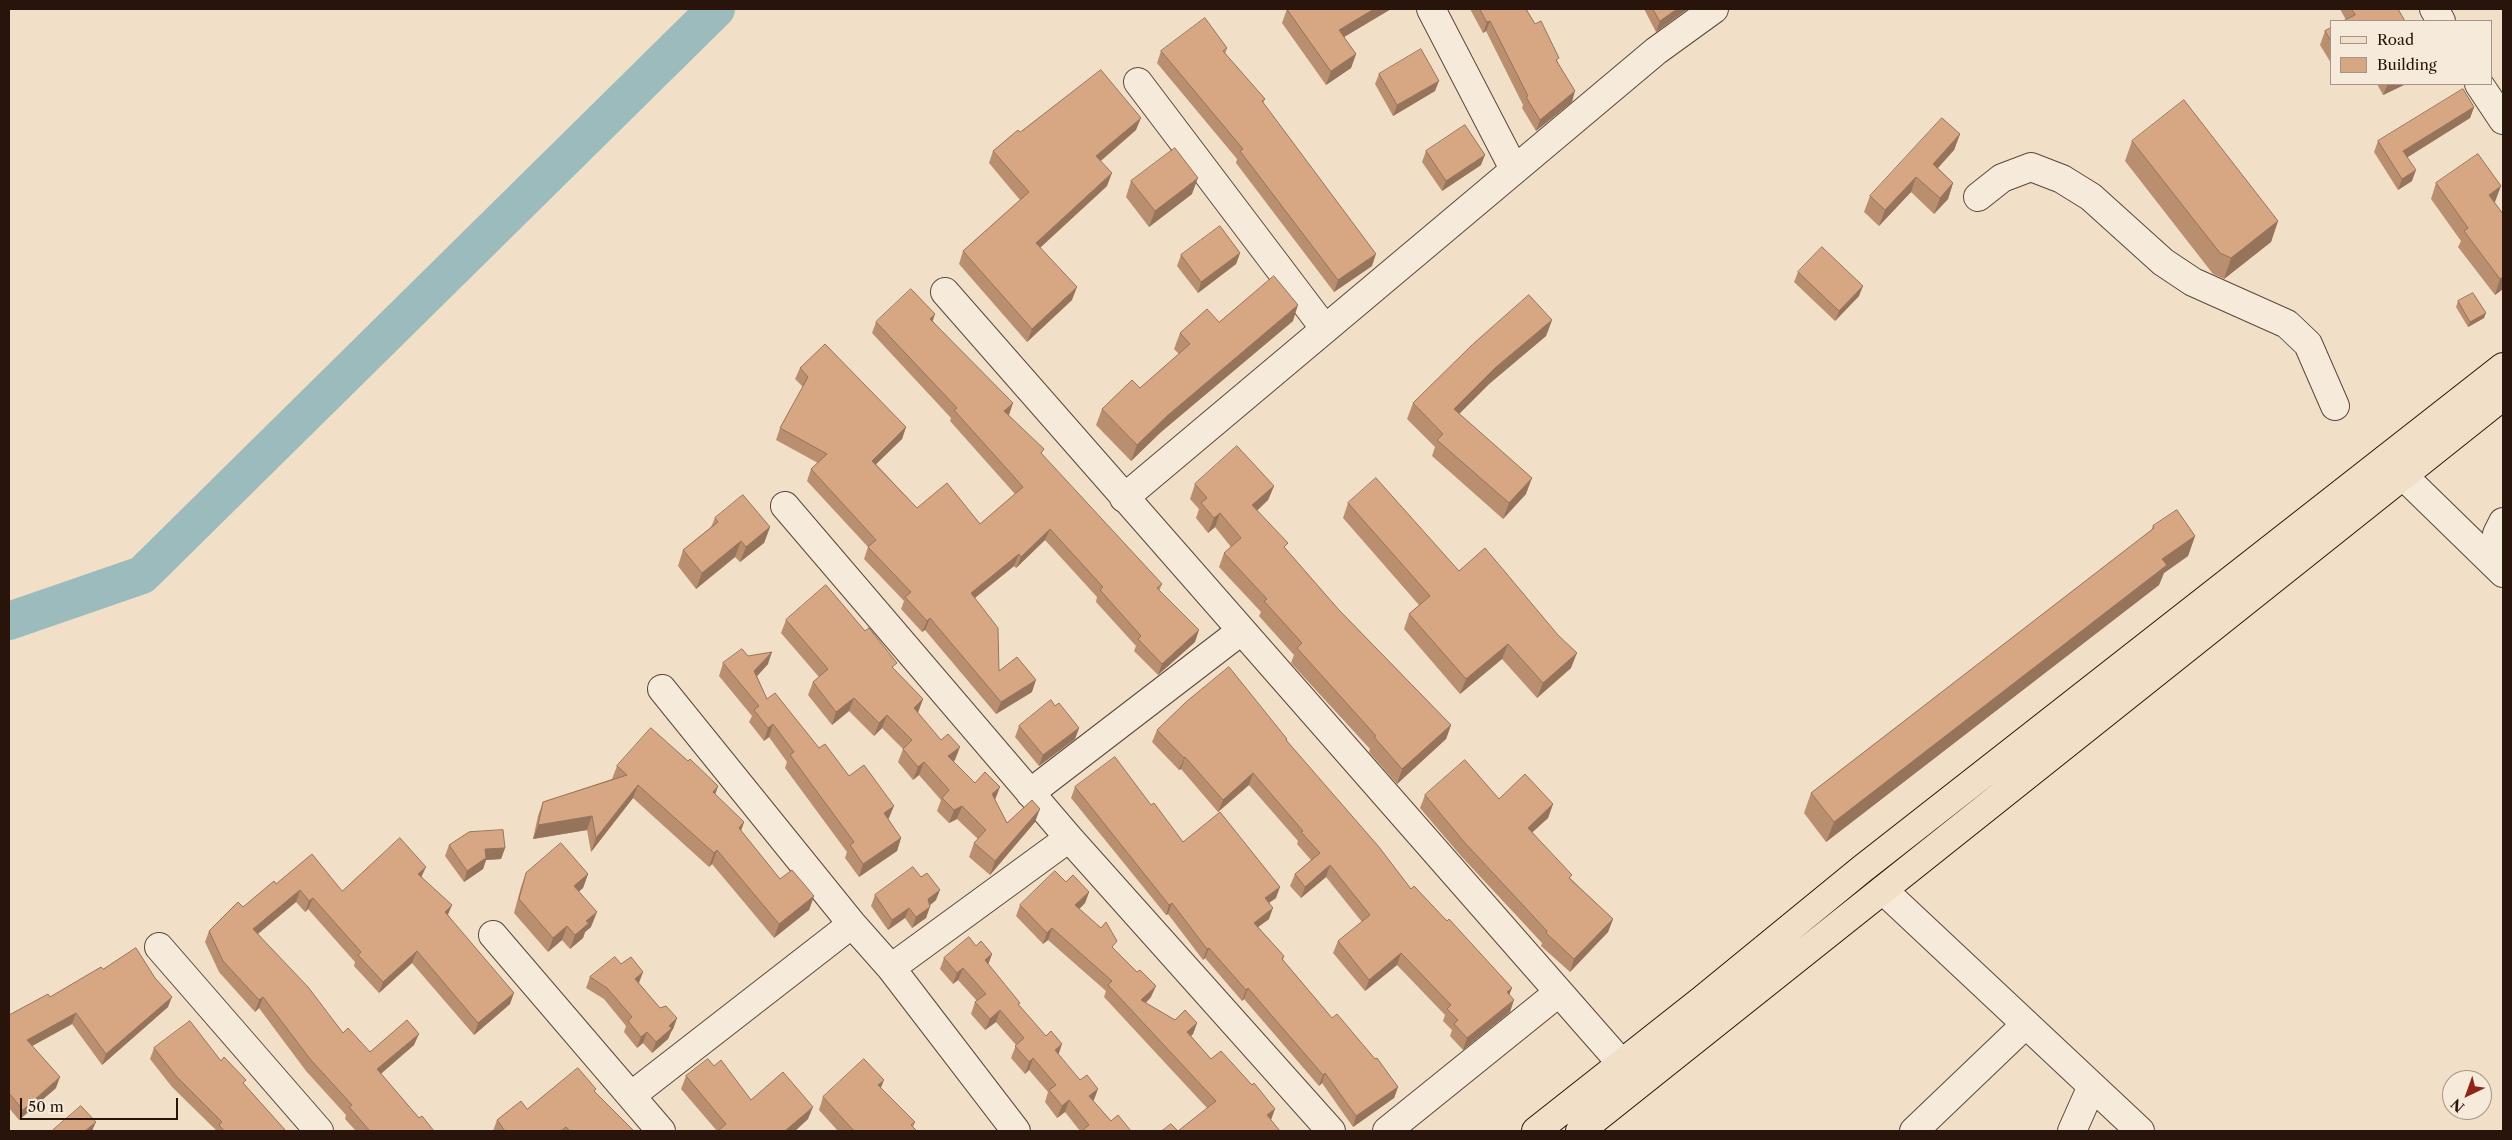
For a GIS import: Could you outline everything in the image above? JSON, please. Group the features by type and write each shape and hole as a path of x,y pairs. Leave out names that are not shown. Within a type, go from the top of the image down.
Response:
{"main road":[{"path":"1580,1131 1883,890 2393,467 2503,367"},
{"path":"1536,1131 1622,1064 1862,869 2393,467 2503,396"}],"street":[{"path":"1432,9 1514,169"},
{"path":"1124,498 1656,51 1714,9"},
{"path":"1138,82 1326,329"},
{"path":"2481,85 2503,120"},
{"path":"1978,196 2002,178 2031,167 2062,179 2091,197 2163,262 2185,277 2287,324 2308,344 2335,406"},
{"path":"946,292 1240,631 1622,1064"},
{"path":"2393,467 2501,571"},
{"path":"784,506 1069,838 1330,1131"},
{"path":"2501,571 2497,534 2503,522"},
{"path":"1030,793 1240,631"},
{"path":"662,689 852,924 891,968 1016,1131"},
{"path":"891,968 1069,838"},
{"path":"1883,890 2140,1131"},
{"path":"632,1095 852,924"},
{"path":"493,935 661,1131"},
{"path":"159,947 319,1131"},
{"path":"1387,1131 1558,993"},
{"path":"1914,1131 2026,1024"},
{"path":"2072,1131 2092,1086"}],"building":[{"path":"1287,9 1374,9 1339,30 1356,54 1331,71"},
{"path":"1480,9 1526,9 1535,24 1541,21 1559,58 1556,60 1575,91 1540,120 1526,97 1528,96 1490,21 1487,22"},
{"path":"1653,9 1677,9 1660,21"},
{"path":"2352,9 2398,9 2404,20 2345,20 2355,15"},
{"path":"1205,18 1227,48 1223,51 1265,99 1262,101 1376,254 1338,280 1240,151 1243,149 1161,51"},
{"path":"2330,28 2330,39 2325,31"},
{"path":"1421,49 1439,81 1397,105 1379,74"},
{"path":"1101,70 1141,118 1096,156 1112,173 1036,243 1077,287 1032,329 963,251 1029,192 993,151 1018,130 1020,132"},
{"path":"2463,89 2474,107 2403,151 2416,170 2402,179 2378,141"},
{"path":"2184,100 2278,221 2231,258 2220,253 2132,141"},
{"path":"1942,118 1960,134 1933,164 1953,183 1940,198 1916,177 1885,210 1870,196"},
{"path":"1465,125 1485,155 1446,181 1426,151"},
{"path":"1175,148 1198,178 1155,211 1131,181"},
{"path":"2478,154 2501,186 2489,195 2503,214 2503,277 2500,279 2464,231 2468,228 2436,183"},
{"path":"1220,226 1240,253 1201,282 1181,255"},
{"path":"1822,247 1863,286 1839,311 1798,272"},
{"path":"1274,276 1298,305 1167,416 1137,445 1102,409 1132,380 1140,388 1190,344 1180,333 1207,309 1219,322"},
{"path":"911,289 935,314 930,319 1013,403 1004,411 1044,449 1041,453 1162,584 1157,588 1199,630 1162,664 1138,639 1141,636 1100,590 1103,587 1050,529 1021,557 1019,554 971,593 998,628 999,671 1017,657 1036,680 1001,702 930,618 927,621 905,597 911,592 868,547 876,540 811,469 827,454 780,428 808,377 800,368 825,344 906,427 872,461 917,508 947,483 980,524 1023,487 954,410 957,408 876,322"},
{"path":"2473,293 2486,313 2470,322 2458,301"},
{"path":"1529,295 1552,320 1495,368 1454,409 1532,478 1509,503 1437,440 1443,434 1413,403 1472,345"},
{"path":"1237,446 1274,486 1252,505 1288,543 1284,547 1339,610 1451,725 1402,769 1374,737 1376,736 1297,648 1302,643 1264,601 1267,599 1224,553 1241,538 1220,513 1214,518 1201,503 1207,498 1195,484"},
{"path":"1376,478 1459,571 1485,548 1558,635 1577,653 1543,683 1508,644 1466,679 1409,614 1430,596 1348,503"},
{"path":"743,495 770,527 746,547 741,541 702,573 683,550 718,522 715,518"},
{"path":"2177,510 2195,536 2162,559 2167,565 1834,822 1811,793 2154,528 2153,526"},
{"path":"826,585 865,631 869,628 897,663 892,667 923,699 914,708 941,740 948,734 960,747 948,756 975,783 985,772 1000,787 992,794 1007,823 1032,800 1040,809 995,861 974,843 986,830 962,806 954,810 942,798 949,790 924,762 918,767 903,749 912,740 887,715 879,723 854,698 836,712 813,682 828,669 786,620"},
{"path":"742,649 748,656 772,652 754,671 767,699 775,693 819,748 825,744 849,776 864,765 894,806 884,813 901,838 863,864 850,845 854,842 790,755 794,752 773,724 768,728 754,710 759,706 723,663"},
{"path":"1229,667 1286,740 1379,847 1411,889 1414,886 1447,921 1449,919 1512,988 1507,992 1514,1000 1467,1038 1454,1024 1458,1020 1447,1009 1451,1005 1401,953 1369,980 1338,941 1370,915 1330,865 1305,887 1295,874 1320,853 1253,773 1223,800 1185,757 1157,730 1186,702"},
{"path":"1051,700 1055,706 1059,703 1079,728 1043,755 1019,726"},
{"path":"651,728 688,761 690,759 718,786 713,792 744,822 739,828 780,879 792,870 814,896 779,924 717,850 714,853 638,785 596,838 592,816 538,825 543,802 627,775 617,766"},
{"path":"1115,757 1151,805 1154,803 1183,842 1220,812 1280,887 1265,898 1273,908 1254,923 1284,956 1282,959 1332,1018 1337,1014 1375,1059 1377,1058 1398,1087 1356,1116 1325,1073 1323,1075 1248,988 1246,990 1209,948 1207,949 1172,903 1169,905 1075,787"},
{"path":"1465,760 1499,799 1525,774 1553,804 1528,828 1572,875 1569,878 1613,919 1574,959 1546,933 1547,931 1465,843 1425,795"},
{"path":"503,830 505,848 485,849 486,858 467,871 449,845 469,832"},
{"path":"400,838 426,867 418,874 452,905 445,912 514,993 478,1023 417,951 383,982 358,955 361,952 313,898 309,901 300,890 253,929 308,987 343,1033 348,1028 370,1052 407,1020 419,1034 377,1069 419,1118 422,1116 434,1131 370,1131 349,1107 352,1105 310,1059 263,997 259,1000 223,961 209,931 238,902 243,907 274,881 276,884 312,854 342,891"},
{"path":"561,843 588,874 574,886 597,912 586,921 589,923 575,935 567,926 553,938 519,899 526,873"},
{"path":"913,867 921,877 927,873 940,890 928,899 930,907 916,917 909,908 892,920 875,895"},
{"path":"1055,871 1066,882 1073,875 1089,892 1075,905 1101,928 1106,922 1117,941 1112,947 1137,972 1140,970 1156,986 1141,1000 1175,1020 1185,1010 1197,1023 1187,1032 1211,1059 1221,1051 1252,1085 1254,1083 1275,1109 1267,1115 1280,1131 1178,1131 1216,1101 1108,985 1112,981 1052,928 1047,933 1020,905"},
{"path":"969,937 976,946 981,941 992,954 985,960 1020,1003 1018,1004 1046,1036 1051,1031 1062,1044 1055,1050 1080,1080 1087,1075 1098,1089 1089,1096 1111,1121 1118,1115 1131,1131 1082,1131 1089,1125 1069,1100 1062,1106 1049,1090 1056,1085 1033,1058 1029,1062 1015,1046 1024,1038 1000,1010 990,1019 975,1002 986,994 963,968 957,973 944,958"},
{"path":"136,948 155,978 172,997 106,1054 76,1013 27,1040 60,1077 23,1110 9,1093 9,1015 48,994 50,997 101,967 103,969"},
{"path":"615,957 621,964 631,957 643,972 635,979 660,1008 666,1006 677,1018 669,1026 672,1028 656,1042 647,1032 641,1037 628,1021 632,1017 607,988 590,977"},
{"path":"190,1021 221,1061 224,1057 246,1080 243,1083 286,1131 224,1131 219,1125 222,1122 176,1076 154,1048"},
{"path":"708,1059 714,1066 721,1060 751,1100 783,1072 813,1107 785,1131 718,1131 726,1124 686,1076"},
{"path":"864,1059 884,1080 878,1085 915,1122 911,1125 917,1131 854,1131 823,1097"},
{"path":"578,1068 596,1089 594,1091 634,1131 570,1131 566,1127 561,1131 505,1131 497,1120 521,1101 527,1109"},
{"path":"81,1106 96,1122 85,1131 52,1131"},
{"path":"1171,1124 1178,1131 1162,1131"}],"waterway":[{"path":"9,621 142,575 716,9"}]}
